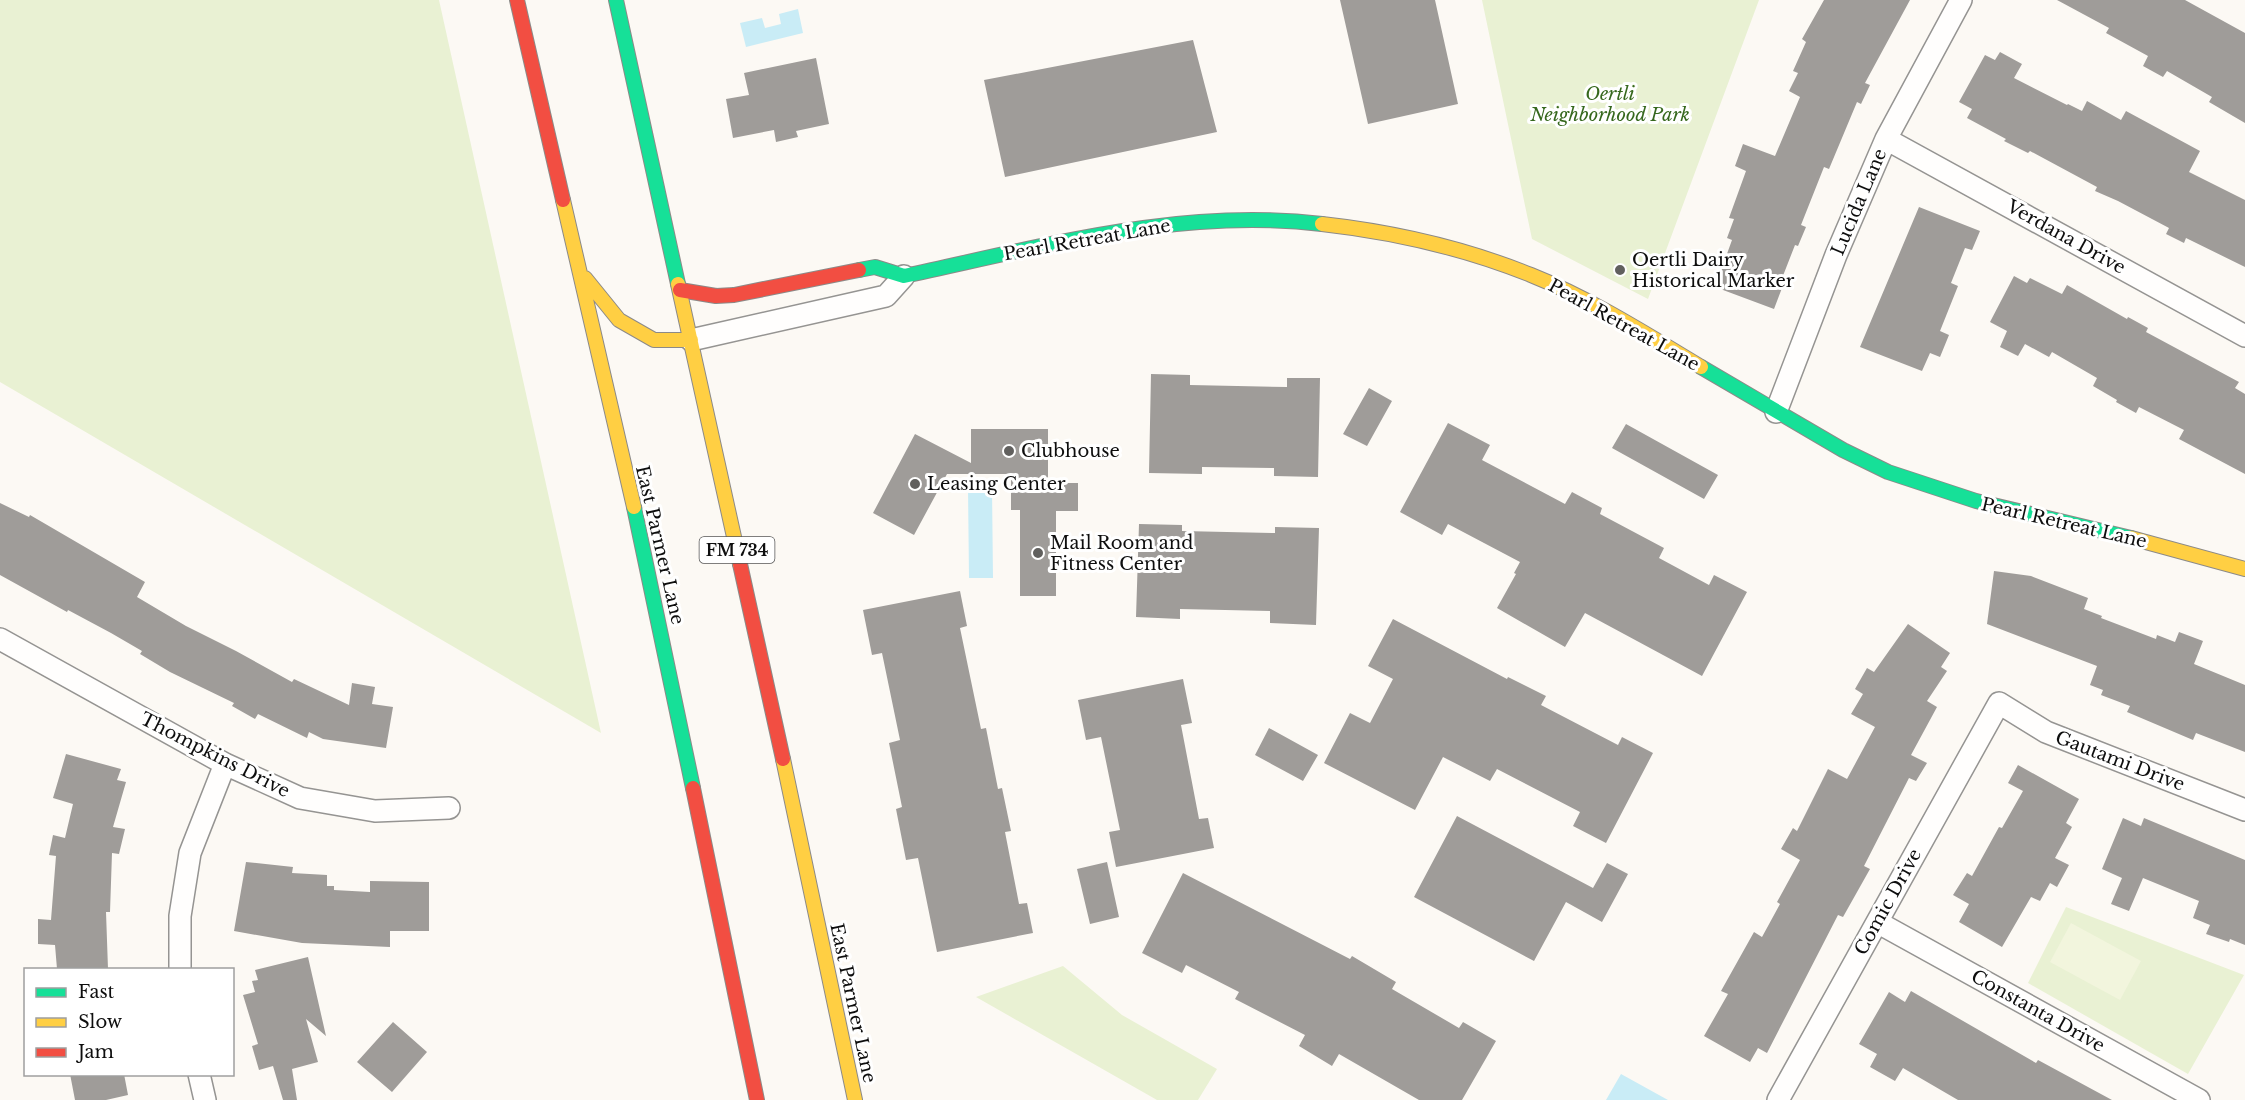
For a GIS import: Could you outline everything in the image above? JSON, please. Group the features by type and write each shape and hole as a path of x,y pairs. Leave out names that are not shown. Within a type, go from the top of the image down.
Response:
{"main road":[{"name":"East Parmer Lane","path":"518,0 653,590 757,1100"},
{"name":"East Parmer Lane","path":"616,0 855,1100"},
{"name":"Pearl Retreat Lane","path":"680,290 716,296 734,295 875,267 904,276 1137,228 1178,223 1266,220 1313,222 1363,228 1457,249 1541,279 1582,299 1776,412 1884,471 2012,511 2188,552 2245,569"},
{"path":"580,272 619,320 654,340 691,340"}],"street":[{"name":"Lucida Lane","path":"1776,412 1836,255 1886,139 1961,0"},
{"name":"Verdana Drive","path":"1886,139 2245,336"},
{"path":"691,340 886,296 904,276"},
{"name":"Thompkins Drive","path":"0,639 225,764 300,798 375,811 449,808"},
{"name":"Gautami Drive","path":"1999,703 2046,732 2245,810"},
{"name":"Comic Drive","path":"1778,1100 1999,703"},
{"path":"180,968 180,916 190,853 225,764"},
{"name":"Constanta Drive","path":"1877,922 2199,1100"},
{"path":"200,1076 205,1100"}],"green space":[{"path":"0,0 439,0 601,733 0,382"},
{"name":"Oertli Neighborhood Park","path":"1482,0 1759,0 1648,299 1532,239"},
{"path":"2066,907 2244,975 2188,1074 2028,983"},
{"path":"2071,923 2141,961 2120,1000 2050,962"},
{"path":"1063,966 1122,1015 1217,1069 1198,1100 1157,1100 976,997"}],"water":[{"path":"798,9 803,33 746,47 740,23 762,18 765,28 781,24 779,14"},
{"path":"968,488 992,488 993,578 969,578"},
{"path":"1621,1074 1668,1100 1606,1100"}],"building":[{"path":"1340,0 1435,0 1458,104 1368,124"},
{"path":"1824,0 1910,0 1865,83 1870,85 1861,104 1857,102 1829,169 1824,167 1801,225 1806,227 1798,246 1795,245 1779,286 1782,288 1774,309 1715,287 1732,240 1727,238 1734,219 1729,218 1746,171 1735,166 1743,144 1775,156 1800,97 1789,91 1798,73 1793,71 1806,42 1802,39"},
{"path":"2057,0 2185,0 2245,33 2245,123 2209,102 2212,97 2167,71 2163,77 2143,66 2148,56 2106,33 2109,28"},
{"path":"1193,40 1217,132 1005,177 984,80"},
{"path":"2000,52 2022,64 2014,78 2067,105 2082,111 2087,101 2121,120 2126,111 2200,151 2189,172 2245,200 2245,267 2186,238 2184,243 2166,234 2169,228 2095,191 2097,187 2030,151 2028,153 2004,141 2006,139 1967,118 1972,109 1959,102 1985,55 1995,60"},
{"path":"816,58 829,124 796,131 798,137 776,142 774,130 733,138 726,99 749,95 744,73"},
{"path":"1919,207 1980,231 1972,250 1965,248 1951,283 1958,286 1940,331 1949,335 1940,357 1930,353 1922,371 1860,347"},
{"path":"2014,276 2027,283 2030,278 2062,294 2067,285 2127,319 2128,317 2148,328 2146,332 2239,382 2235,388 2245,394 2245,474 2179,439 2184,430 2139,407 2136,413 2116,402 2117,400 2093,386 2097,378 2052,352 2049,357 2025,344 2018,356 2000,347 2007,331 1990,322"},
{"path":"1151,374 1190,375 1190,385 1287,387 1287,378 1320,378 1318,477 1274,476 1274,468 1202,467 1202,474 1149,473"},
{"path":"1369,388 1392,401 1367,446 1343,434"},
{"path":"1448,423 1490,445 1482,460 1565,504 1572,492 1602,508 1600,514 1664,548 1659,558 1709,585 1714,575 1747,592 1702,676 1585,613 1565,647 1497,608 1520,562 1448,524 1442,535 1400,512"},
{"path":"1626,424 1718,475 1704,499 1612,448"},
{"path":"971,429 1048,429 1048,483 1078,483 1078,511 1056,511 1056,596 1020,596 1020,510 1011,510 1011,474 947,474 914,535 873,513 915,434 971,463"},
{"path":"0,503 29,517 30,515 145,582 137,597 186,626 292,682 294,679 349,705 352,683 375,687 372,704 393,707 386,748 323,739 309,732 307,738 258,714 255,719 232,706 234,703 170,672 140,654 142,651 111,633 0,575"},
{"path":"1139,524 1182,525 1182,531 1275,533 1275,527 1319,528 1316,625 1270,623 1270,611 1180,609 1180,619 1136,617"},
{"path":"1994,571 2031,576 2088,598 2084,609 2156,639 2157,635 2175,642 2179,632 2203,641 2194,664 2245,685 2245,752 2196,733 2193,740 2127,712 2130,706 2101,695 2103,690 2090,685 2097,666 1987,624"},
{"path":"960,591 967,626 960,628 981,729 986,728 998,789 1002,788 1011,831 1005,832 1019,904 1027,903 1033,933 937,952 918,858 906,860 896,809 902,807 889,743 900,740 882,653 872,655 863,610"},
{"path":"1393,619 1507,679 1508,677 1546,696 1541,705 1618,745 1622,737 1653,753 1606,843 1573,826 1580,812 1497,769 1490,781 1443,757 1415,810 1324,763 1350,713 1370,723 1393,679 1368,666"},
{"path":"1908,624 1950,653 1941,667 1947,671 1927,701 1937,707 1911,755 1927,763 1916,781 1909,778 1864,866 1870,869 1843,917 1838,915 1767,1053 1758,1048 1750,1062 1704,1036 1728,994 1721,991 1754,932 1762,937 1780,904 1777,902 1800,860 1781,849 1793,828 1797,831 1828,769 1847,779 1875,727 1851,714 1863,694 1855,689 1867,668 1874,672"},
{"path":"1183,679 1192,723 1181,725 1199,819 1208,818 1214,848 1116,867 1109,832 1120,830 1101,737 1086,740 1078,700"},
{"path":"1269,728 1318,755 1303,781 1255,755"},
{"path":"66,754 121,769 117,780 126,782 113,827 125,829 119,854 112,853 110,912 106,912 108,968 57,968 55,945 38,944 38,919 51,920 56,856 49,855 53,835 65,838 73,804 53,798"},
{"path":"2018,765 2079,799 2066,823 2072,827 2055,858 2069,865 2057,887 2050,883 2040,901 2031,897 2002,947 1959,922 1969,904 1953,895 1967,873 1972,876 1999,827 2002,828 2023,791 2008,783"},
{"path":"1457,816 1593,888 1607,863 1628,874 1602,922 1566,902 1534,961 1414,897"},
{"path":"2123,818 2141,826 2144,818 2245,860 2245,945 2206,934 2210,925 2193,918 2199,901 2143,878 2129,911 2111,904 2122,878 2102,869"},
{"path":"246,862 293,867 292,873 327,875 327,886 334,886 334,890 370,892 370,881 429,882 429,931 390,931 390,947 302,943 234,931"},
{"path":"1107,862 1119,917 1090,924 1077,869"},
{"path":"1183,873 1350,959 1352,956 1396,982 1392,989 1459,1028 1463,1022 1496,1041 1462,1100 1419,1100 1339,1054 1332,1066 1299,1046 1305,1035 1235,999 1239,992 1186,965 1182,973 1142,953"},
{"path":"308,957 326,1036 306,1019 318,1062 292,1069 297,1100 283,1100 273,1066 259,1070 252,1046 258,1044 243,995 255,992 252,981 258,980 255,970"},
{"path":"1911,991 2036,1063 2038,1060 2112,1100 1958,1100 1903,1068 1895,1081 1870,1067 1877,1054 1859,1044 1889,992 1905,1002"},
{"path":"393,1022 427,1052 392,1092 357,1062"},
{"path":"70,1076 124,1076 128,1095 106,1100 75,1100"}],"traffic: fast":[{"path":"616,0 678,284"},
{"path":"859,270 875,267 904,276 1059,242 1163,225 1269,220 1322,224"},
{"path":"1701,367 1843,450 1888,472 1976,501 2131,538"},
{"path":"634,507 693,788"}],"traffic: slow":[{"path":"563,200 634,507"},
{"path":"1322,224 1428,242 1506,265 1553,284 1597,306 1701,367"},
{"path":"585,278 619,320 654,340 691,340"},
{"path":"678,284 740,564"},
{"path":"2131,538 2245,569"},
{"path":"783,759 855,1100"}],"traffic: jam":[{"path":"517,0 563,200"},
{"path":"680,290 716,296 734,295 859,270"},
{"path":"740,564 783,759"},
{"path":"693,788 757,1100"}],"place":[{"name":"Oertli Dairy Historical Marker","path":"1620,270"},
{"name":"Clubhouse","path":"1009,451"},
{"name":"Leasing Center","path":"915,484"},
{"name":"Mail Room and Fitness Center","path":"1038,553"}]}
